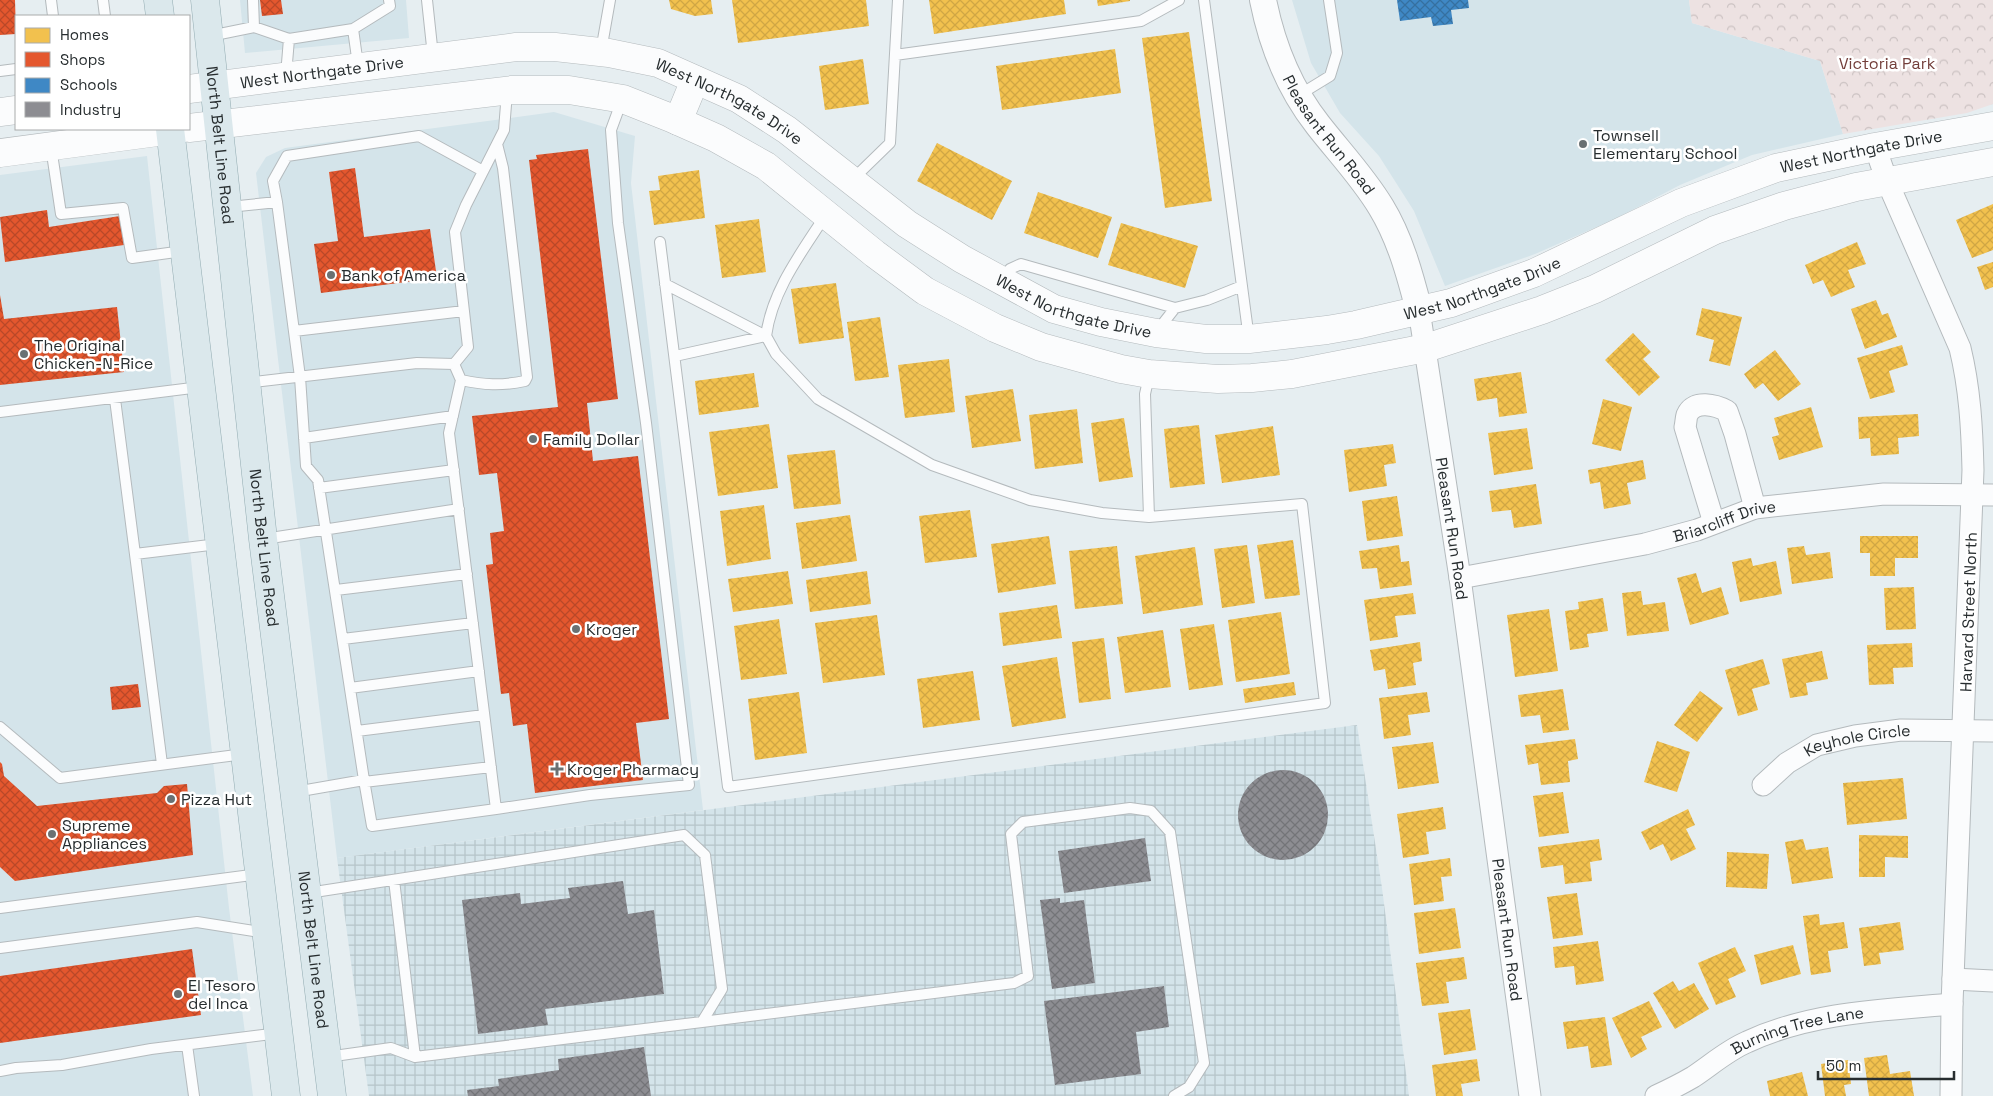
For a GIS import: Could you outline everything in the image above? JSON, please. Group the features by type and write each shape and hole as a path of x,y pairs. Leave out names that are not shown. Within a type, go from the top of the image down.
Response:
{"main road":[{"path":"158,0 160,15"},
{"name":"North Belt Line Road","path":"206,0 209,36 201,88 218,124 263,539 332,1096"},
{"name":"West Northgate Drive","path":"201,88 504,49 555,47 601,52 658,63 739,99 787,130 907,224 962,259 1054,309 1101,322 1156,333 1206,340 1249,339 1337,329 1451,303 1507,284 1628,230 1681,203 1776,168 1875,147 1993,126"},
{"path":"504,49 508,90"},
{"path":"678,121 695,80"},
{"name":"West Northgate Drive","path":"190,127 508,90 569,90 622,99 716,138 766,166 875,254 925,291 995,328 1041,347 1088,361 1149,374 1200,378 1252,378 1324,369 1426,348 1542,310 1595,289 1715,230 1784,206 1856,186 1941,173 1993,162"},
{"path":"0,112 15,110"},
{"name":"West Northgate Drive","path":"0,153 170,130"},
{"path":"177,130 185,251 286,1096"},
{"path":"826,215 851,181"},
{"path":"1149,374 1156,333"},
{"path":"220,544 263,539"},
{"path":"260,874 305,882"}],"street":[{"name":"Pleasant Run Road","path":"1263,0 1275,47 1298,95 1317,124 1356,171 1382,208 1410,273 1426,348 1460,578 1530,1096"},
{"name":"Harvard Street North","path":"1875,147 1887,181 1960,348 1967,376 1983,495 1962,730 1952,1004 1951,1096"},
{"path":"1714,523 1685,427 1687,415 1691,410 1699,406 1717,406 1727,411 1755,508"},
{"name":"Briarcliff Drive","path":"1460,578 1644,544 1697,530 1755,508 1884,494 1983,495"},
{"name":"Keyhole Circle","path":"1763,785 1787,763 1817,745 1856,736 1901,730 1993,731"},
{"path":"1953,979 1993,981"},
{"name":"Burning Tree Lane","path":"1656,1096 1692,1078 1746,1042 1779,1029 1826,1018 1881,1010 1952,1004"}],"lane":[{"path":"51,0 54,15"},
{"path":"103,0 105,15"},
{"path":"253,0 254,27"},
{"path":"209,36 254,27 289,39 353,29 390,6 389,0"},
{"path":"427,0 433,57"},
{"path":"601,52 610,0"},
{"path":"851,181 890,143 898,0"},
{"path":"895,55 1141,21 1179,0"},
{"path":"1204,0 1249,339"},
{"path":"1298,95 1330,76 1337,53 1329,0"},
{"path":"353,29 359,67"},
{"path":"286,77 289,39"},
{"path":"0,71 15,70"},
{"path":"454,364 468,347 455,232 466,205 504,130 508,90"},
{"path":"483,171 419,136 287,156 273,181 300,377 306,466 318,480 372,826 590,795 689,785 646,424 618,222 611,130 622,99"},
{"path":"461,380 484,385 509,384 525,381 528,378 503,168 497,144"},
{"path":"51,146 62,214 124,208 132,258 185,251"},
{"path":"227,208 277,202"},
{"path":"766,336 768,321 788,271 826,215"},
{"path":"660,242 665,284 728,787 1325,704 1302,504 1149,517 1102,513 1030,500 932,465 818,399 776,354 766,336 665,284"},
{"path":"1000,280 1010,269 1021,264 1175,308 1207,300 1242,286"},
{"path":"1156,333 1175,308"},
{"path":"294,331 464,311"},
{"path":"674,356 766,336"},
{"path":"246,383 418,363 454,364"},
{"path":"454,364 461,380 449,433 496,809"},
{"path":"1149,374 1146,394 1149,517"},
{"path":"0,412 115,399 201,386"},
{"path":"115,399 162,764"},
{"path":"304,438 453,416"},
{"path":"319,488 454,470"},
{"path":"263,539 459,509"},
{"path":"134,554 220,544"},
{"path":"336,590 467,574"},
{"path":"343,639 473,623"},
{"path":"350,688 479,671"},
{"path":"357,731 484,715"},
{"path":"0,727 60,778 245,754"},
{"path":"294,792 364,781 491,767"},
{"path":"327,1057 391,1048 414,1057 1014,983 1028,976 1011,834 1023,822 1130,808 1151,810 1170,832 1204,1063 1189,1088 1174,1096"},
{"path":"305,882 394,880 684,835 705,855 722,989 702,1022"},
{"path":"0,908 260,874"},
{"path":"394,880 414,1057"},
{"path":"0,948 197,922 267,933"},
{"path":"0,1071 62,1065 279,1033"},
{"path":"188,1045 194,1096"}],"shaded area":[{"path":"240,0 406,0 409,38 245,53"},
{"name":"Townsell Elementary School","path":"1292,0 1689,0 1692,23 1820,61 1843,134 1752,155 1680,185 1617,218 1535,254 1445,286 1414,211 1379,156 1340,113 1311,63"},
{"path":"554,112 635,136 631,183 703,810 337,858 256,173 266,157 285,148"},
{"path":"147,156 229,908 253,1096 0,1096 0,175"},
{"path":"1357,725 1382,888 1409,1096 369,1096 337,858"}],"green space":[{"name":"Victoria Park","path":"1689,0 1993,0 1993,104 1967,113 1843,134 1820,61 1692,23"}],"building: Homes":[{"path":"669,0 711,0 713,14 695,16 671,9"},
{"path":"732,0 866,0 869,26 738,43"},
{"path":"929,0 1064,0 1066,14 934,34"},
{"path":"1097,0 1130,0 1130,1 1098,6"},
{"path":"1189,32 1212,201 1165,208 1142,38"},
{"path":"1115,49 1121,93 1002,110 996,66"},
{"path":"863,59 869,104 825,110 819,66"},
{"path":"937,143 1012,181 992,220 917,181"},
{"path":"699,170 705,218 654,225 649,191 660,190 658,176"},
{"path":"1038,192 1112,217 1098,258 1024,233"},
{"path":"1993,204 1993,250 1972,258 1956,220"},
{"path":"759,219 766,272 722,278 715,225"},
{"path":"1121,223 1198,246 1185,288 1108,265"},
{"path":"1857,242 1866,264 1848,270 1855,287 1831,297 1823,280 1813,284 1805,265"},
{"path":"1993,262 1993,287 1985,290 1977,267"},
{"path":"836,283 844,338 799,344 791,289"},
{"path":"1876,300 1882,315 1888,313 1897,337 1865,349 1851,309"},
{"path":"1702,308 1742,317 1730,366 1709,361 1714,340 1696,335"},
{"path":"880,317 889,377 855,381 847,322"},
{"path":"1633,333 1651,352 1643,359 1660,377 1639,396 1605,360"},
{"path":"1902,345 1908,365 1889,371 1895,392 1870,399 1857,358"},
{"path":"1775,350 1801,384 1778,401 1763,383 1755,389 1744,374"},
{"path":"949,359 955,412 905,418 898,365"},
{"path":"1521,372 1527,413 1499,417 1497,398 1477,401 1474,379"},
{"path":"754,373 759,407 699,415 695,381"},
{"path":"1013,389 1021,441 972,448 965,396"},
{"path":"1603,399 1632,407 1621,451 1592,444"},
{"path":"1811,407 1823,447 1779,460 1772,437 1779,435 1774,418"},
{"path":"1077,409 1083,463 1035,469 1029,415"},
{"path":"1918,414 1919,436 1898,438 1899,454 1871,456 1870,438 1859,439 1858,417"},
{"path":"1124,418 1133,477 1099,482 1091,423"},
{"path":"769,424 778,488 718,496 709,432"},
{"path":"1199,425 1205,484 1170,488 1164,429"},
{"path":"1273,426 1280,475 1222,483 1215,435"},
{"path":"1527,428 1533,469 1494,475 1488,433"},
{"path":"1393,444 1396,463 1384,465 1387,486 1349,492 1344,450"},
{"path":"835,450 841,504 794,509 787,455"},
{"path":"1643,460 1646,479 1627,483 1631,504 1604,509 1600,482 1590,484 1588,470"},
{"path":"1536,484 1542,524 1514,528 1511,510 1492,512 1489,491"},
{"path":"1397,496 1403,536 1367,541 1362,501"},
{"path":"764,505 771,559 727,566 720,511"},
{"path":"970,510 977,557 925,563 919,516"},
{"path":"850,515 857,561 802,569 796,523"},
{"path":"1049,536 1056,584 998,593 991,544"},
{"path":"1860,536 1918,536 1918,558 1895,558 1895,576 1870,576 1870,553 1860,553"},
{"path":"1293,540 1300,595 1265,599 1257,545"},
{"path":"1247,545 1255,603 1222,608 1214,549"},
{"path":"1399,545 1401,562 1409,561 1412,585 1380,589 1377,568 1362,569 1359,551"},
{"path":"1117,546 1123,604 1075,609 1069,551"},
{"path":"1804,546 1806,555 1830,552 1833,578 1792,584 1787,548"},
{"path":"1195,547 1203,605 1143,614 1135,556"},
{"path":"1751,558 1753,566 1776,561 1782,594 1740,602 1732,562"},
{"path":"788,571 793,604 733,612 728,579"},
{"path":"867,571 871,604 810,612 806,580"},
{"path":"1696,573 1702,593 1721,587 1729,614 1690,625 1677,578"},
{"path":"1914,587 1916,629 1886,630 1884,588"},
{"path":"1641,591 1643,605 1665,602 1669,631 1627,636 1622,593"},
{"path":"1413,593 1416,614 1395,616 1398,637 1370,641 1364,600"},
{"path":"1603,598 1608,631 1587,634 1589,647 1570,650 1565,611 1579,609 1578,602"},
{"path":"1057,605 1062,638 1003,646 999,613"},
{"path":"1549,609 1558,671 1515,677 1507,615"},
{"path":"1281,612 1290,674 1236,682 1228,620"},
{"path":"877,615 885,675 823,683 815,623"},
{"path":"779,619 787,674 741,680 734,626"},
{"path":"1214,624 1223,685 1189,690 1180,629"},
{"path":"1163,630 1171,687 1125,693 1117,637"},
{"path":"1104,638 1111,699 1079,703 1072,642"},
{"path":"1420,642 1422,661 1413,663 1416,685 1388,689 1385,669 1374,671 1370,650"},
{"path":"1912,643 1913,667 1893,668 1894,684 1869,685 1867,645"},
{"path":"1822,651 1828,679 1806,683 1808,695 1790,698 1782,659"},
{"path":"1057,657 1066,718 1012,727 1002,666"},
{"path":"1763,659 1770,684 1752,689 1758,710 1738,716 1725,670"},
{"path":"973,671 980,720 923,728 917,679"},
{"path":"1294,682 1296,695 1245,703 1243,689"},
{"path":"1563,689 1569,730 1543,733 1540,715 1521,717 1518,695"},
{"path":"1700,691 1723,708 1697,742 1674,725"},
{"path":"799,692 807,753 755,760 748,699"},
{"path":"1427,692 1430,712 1408,715 1411,735 1384,739 1379,698"},
{"path":"1575,739 1578,759 1568,761 1570,782 1541,785 1538,763 1528,765 1525,745"},
{"path":"1657,741 1690,752 1677,792 1644,782"},
{"path":"1433,742 1439,783 1398,789 1392,747"},
{"path":"1903,778 1907,819 1847,825 1843,783"},
{"path":"1563,792 1569,833 1539,837 1533,796"},
{"path":"1443,807 1446,829 1426,832 1429,854 1403,858 1397,814"},
{"path":"1688,809 1695,825 1686,829 1696,849 1671,861 1663,844 1650,850 1641,832"},
{"path":"1859,835 1908,836 1908,858 1885,857 1885,877 1859,877"},
{"path":"1599,839 1602,860 1590,862 1592,881 1565,884 1563,865 1541,868 1538,847"},
{"path":"1803,839 1806,850 1828,847 1833,878 1792,884 1785,842"},
{"path":"1727,852 1769,854 1767,889 1726,887"},
{"path":"1450,858 1452,876 1441,877 1444,901 1414,905 1409,864"},
{"path":"1577,893 1583,935 1553,939 1547,897"},
{"path":"1455,908 1461,948 1419,954 1414,913"},
{"path":"1819,914 1820,925 1844,922 1848,948 1828,951 1831,972 1811,975 1803,916"},
{"path":"1900,922 1904,950 1879,953 1881,964 1864,966 1859,928"},
{"path":"1598,941 1604,981 1576,985 1574,966 1555,968 1553,947"},
{"path":"1793,945 1801,974 1761,985 1754,955"},
{"path":"1735,947 1746,971 1728,979 1736,997 1716,1005 1698,963"},
{"path":"1464,957 1467,979 1446,982 1449,1003 1422,1006 1416,963"},
{"path":"1673,981 1679,991 1694,983 1709,1009 1675,1029 1653,993"},
{"path":"1649,1001 1662,1027 1641,1037 1647,1049 1631,1058 1612,1018"},
{"path":"1470,1009 1476,1050 1444,1055 1438,1013"},
{"path":"1605,1017 1612,1065 1591,1068 1588,1046 1567,1049 1563,1022"},
{"path":"1887,1055 1890,1074 1910,1071 1914,1096 1869,1096 1864,1058"},
{"path":"1477,1059 1480,1081 1461,1084 1463,1096 1436,1096 1432,1065"},
{"path":"1848,1060 1851,1084 1844,1085 1846,1096 1825,1096 1821,1064"},
{"path":"1802,1072 1808,1096 1770,1096 1767,1081"}],"building: Shops":[{"path":"0,0 15,0 15,34 0,35"},
{"path":"260,0 281,0 283,14 262,16"},
{"name":"Kroger","path":"588,149 618,399 587,403 593,461 638,456 669,719 636,723 643,780 535,793 527,724 513,726 509,693 501,694 486,565 493,564 490,533 504,531 497,473 479,475 472,416 558,407 529,160 537,159 536,155"},
{"path":"355,168 364,237 430,229 437,278 321,293 314,244 338,241 329,172"},
{"path":"47,210 49,227 120,216 124,245 5,262 0,217"},
{"path":"0,295 4,319 117,307 124,372 0,385"},
{"path":"138,684 141,707 112,710 110,687"},
{"path":"0,762 4,776 37,806 157,793 164,786 187,784 193,855 15,881 0,867"},
{"path":"192,949 201,1015 0,1043 0,976"}],"building: Schools":[{"path":"1397,0 1468,0 1469,8 1451,10 1453,24 1433,26 1431,17 1400,21"}],"building: Industry":[{"path":"1283,770 1300,774 1315,783 1324,798 1328,815 1324,832 1315,847 1300,856 1283,860 1266,856 1251,847 1242,832 1238,815 1242,798 1251,783 1266,774"},
{"path":"1145,838 1151,881 1064,893 1058,851"},
{"path":"623,881 628,914 654,910 664,994 545,1009 548,1025 478,1034 462,900 520,893 521,904 570,898 568,888"},
{"path":"1060,898 1060,903 1084,900 1095,983 1052,989 1040,900"},
{"path":"1164,986 1169,1027 1136,1032 1141,1074 1055,1085 1044,1001"},
{"path":"644,1047 651,1096 468,1096 467,1090 499,1086 498,1079 559,1070 558,1059"}],"place":[{"name":"Townsell Elementary School","path":"1583,144"},
{"name":"Bank of America","path":"331,275"},
{"name":"The Original Chicken-N-Rice","path":"24,354"},
{"name":"Family Dollar","path":"533,439"},
{"name":"Kroger","path":"576,629"},
{"name":"Kroger Pharmacy","path":"557,769"},
{"name":"Pizza Hut","path":"171,799"},
{"name":"Supreme Appliances","path":"52,834"},
{"name":"El Tesoro del Inca","path":"178,994"}]}
